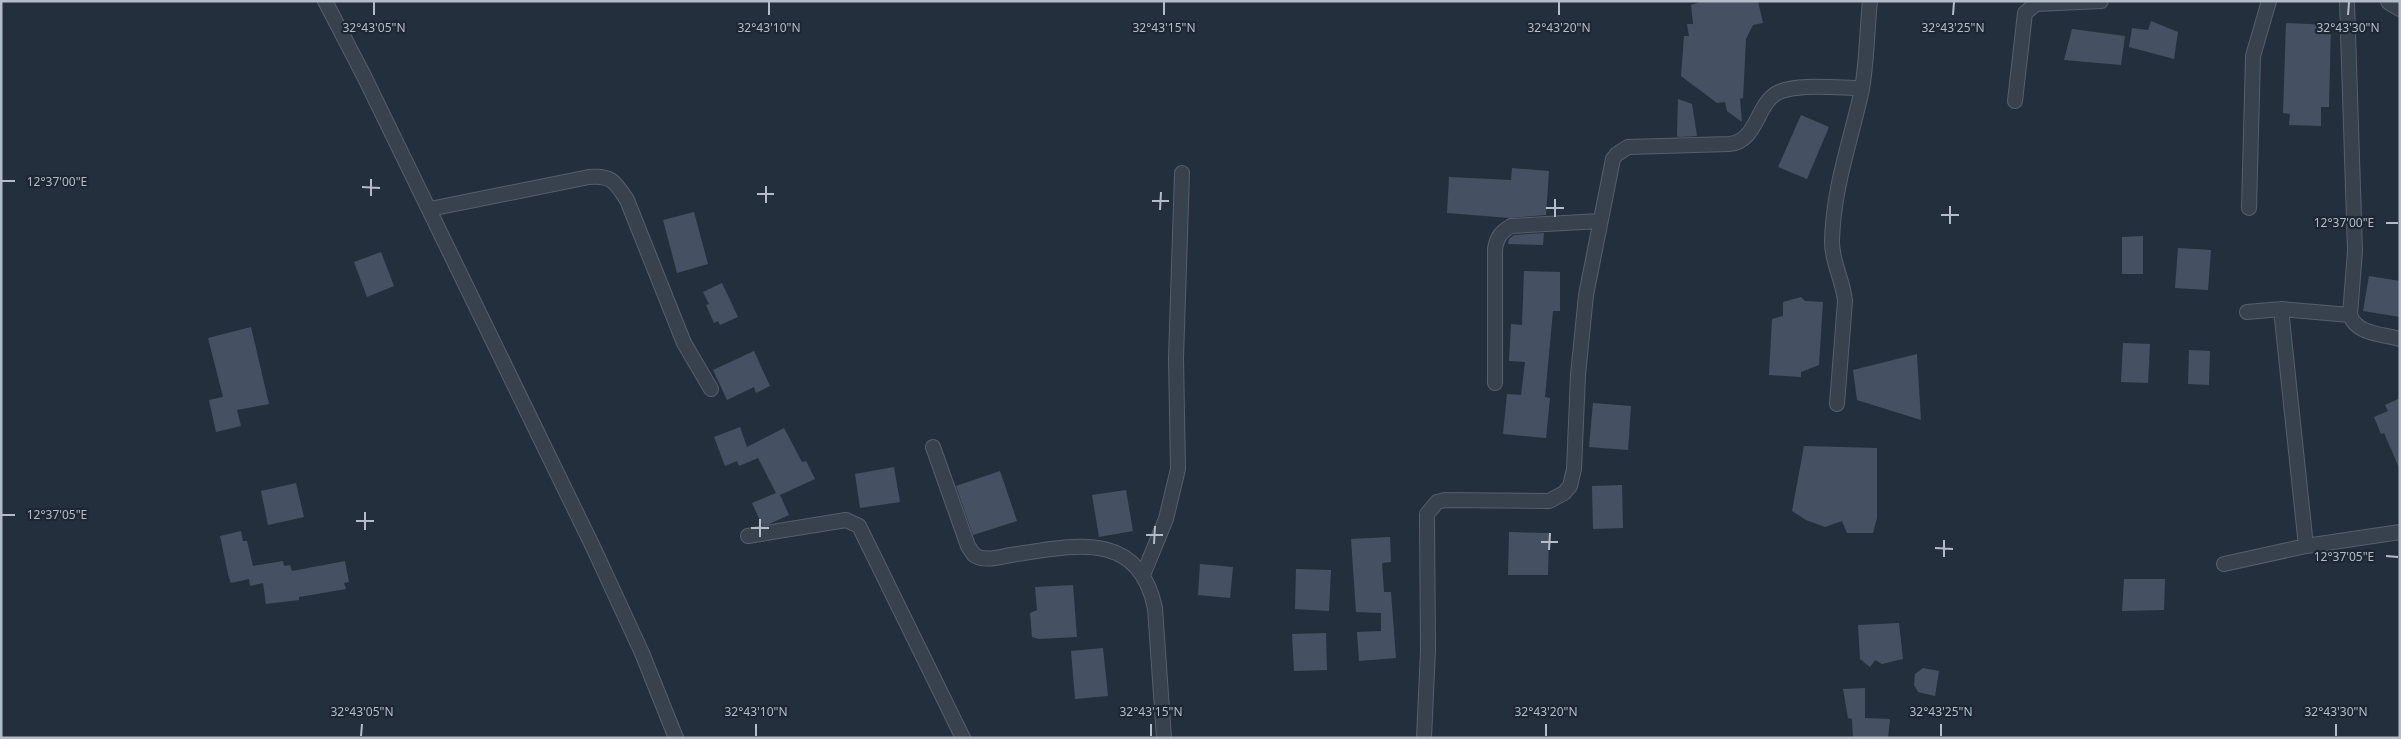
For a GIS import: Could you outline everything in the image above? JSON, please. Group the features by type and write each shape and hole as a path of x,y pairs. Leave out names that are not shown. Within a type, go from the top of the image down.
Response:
{"street":[{"path":"325,1 430,209 594,549 642,653 676,738"},
{"path":"1837,404 1845,301 1844,289 1832,253 1834,215 1841,165 1862,88 1870,1"},
{"path":"2014,101 2025,13 2036,4 2101,1"},
{"path":"2249,208 2253,56 2269,1"},
{"path":"2347,1 2355,251 2350,314 2353,323 2359,329 2400,339"},
{"path":"2390,1 2400,7"},
{"path":"1424,738 1428,650 1427,514 1437,502 1445,500 1549,500 1564,493 1570,486 1574,469 1581,335 1600,221 1613,159 1622,150 1634,146 1735,144 1746,138 1765,105 1780,92 1793,89 1862,88"},
{"path":"1143,575 1166,519 1178,468 1176,349 1182,173"},
{"path":"430,209 589,177 608,177 615,182 627,200 684,343 711,389"},
{"path":"1495,383 1495,249 1497,239 1502,231 1511,226 1600,221"},
{"path":"2247,312 2281,310 2350,314"},
{"path":"2281,310 2306,546"},
{"path":"933,447 968,546 978,558 989,559 1079,545 1097,546 1122,556 1143,575 1151,591 1155,608 1164,738"},
{"path":"748,536 846,520 859,526 963,738"},
{"path":"2224,564 2306,546 2400,532"}],"building":[{"path":"1703,1 1758,1 1763,23 1753,25 1746,39 1743,98 1740,99 1742,122 1727,111 1725,102 1717,103 1681,76 1684,36 1689,36 1687,24 1693,24 1691,5"},
{"path":"2151,21 2178,32 2174,59 2129,47 2132,28 2148,30"},
{"path":"2286,23 2331,25 2329,107 2321,107 2321,126 2289,125 2290,114 2283,113"},
{"path":"2072,29 2125,36 2121,65 2064,60"},
{"path":"1678,99 1692,104 1697,136 1678,137"},
{"path":"1801,115 1829,127 1807,179 1778,167"},
{"path":"1512,168 1549,171 1546,215 1510,218 1447,213 1449,177 1511,180"},
{"path":"694,212 708,264 677,273 663,220"},
{"path":"1544,233 1543,245 1508,244 1509,239 1514,235"},
{"path":"2143,236 2143,274 2122,274 2122,237"},
{"path":"2178,248 2211,250 2208,290 2175,288"},
{"path":"381,252 394,286 367,297 354,262"},
{"path":"1524,271 1560,272 1560,311 1553,311 1545,397 1550,398 1546,438 1503,434 1507,394 1521,395 1525,362 1509,361 1511,324 1522,325"},
{"path":"2369,276 2400,281 2400,317 2363,311"},
{"path":"722,283 738,317 720,325 718,321 714,323 706,305 709,304 703,292"},
{"path":"1801,297 1805,301 1823,302 1819,365 1801,372 1801,377 1769,375 1772,319 1783,316 1783,302"},
{"path":"251,327 269,404 237,410 241,426 216,432 209,400 223,397 208,338"},
{"path":"2123,343 2150,344 2148,383 2121,382"},
{"path":"2189,350 2210,351 2209,385 2188,384"},
{"path":"754,351 770,386 756,393 754,387 727,400 713,370"},
{"path":"1917,354 1921,420 1857,400 1853,370"},
{"path":"2400,398 2400,470 2384,433 2381,434 2374,417 2388,411 2385,405"},
{"path":"1593,403 1631,406 1628,450 1589,447"},
{"path":"740,427 747,447 784,428 802,462 806,461 815,479 780,495 789,515 769,524 762,525 752,503 776,493 758,458 739,466 737,461 725,466 714,437"},
{"path":"1804,446 1877,448 1877,518 1873,533 1847,533 1842,521 1825,527 1806,520 1792,511"},
{"path":"894,467 900,502 860,508 855,474"},
{"path":"1000,471 1017,521 973,535 956,486"},
{"path":"296,483 304,517 268,525 261,491"},
{"path":"1622,485 1623,528 1593,529 1592,486"},
{"path":"1126,490 1133,531 1099,537 1092,495"},
{"path":"241,531 243,541 247,541 253,566 283,561 284,566 290,565 292,571 345,561 349,582 344,583 346,589 299,597 299,600 266,604 263,583 250,586 249,579 231,583 220,536"},
{"path":"1509,532 1549,533 1548,575 1508,575"},
{"path":"1390,537 1391,562 1382,563 1384,592 1391,592 1396,658 1359,661 1357,632 1381,631 1381,613 1356,612 1351,539"},
{"path":"1200,564 1233,567 1230,598 1198,595"},
{"path":"1296,569 1331,570 1329,611 1295,609"},
{"path":"2124,579 2165,579 2164,610 2122,611"},
{"path":"1073,585 1077,637 1039,639 1032,637 1030,613 1037,610 1035,587"},
{"path":"1899,623 1903,659 1882,664 1875,660 1870,667 1860,659 1858,625"},
{"path":"1326,633 1327,670 1294,671 1292,634"},
{"path":"1103,648 1108,696 1075,699 1071,651"},
{"path":"1923,668 1939,671 1935,696 1918,692 1914,685 1915,674"},
{"path":"1865,688 1865,718 1890,719 1888,738 1853,738 1852,719 1848,718 1843,689"}]}
